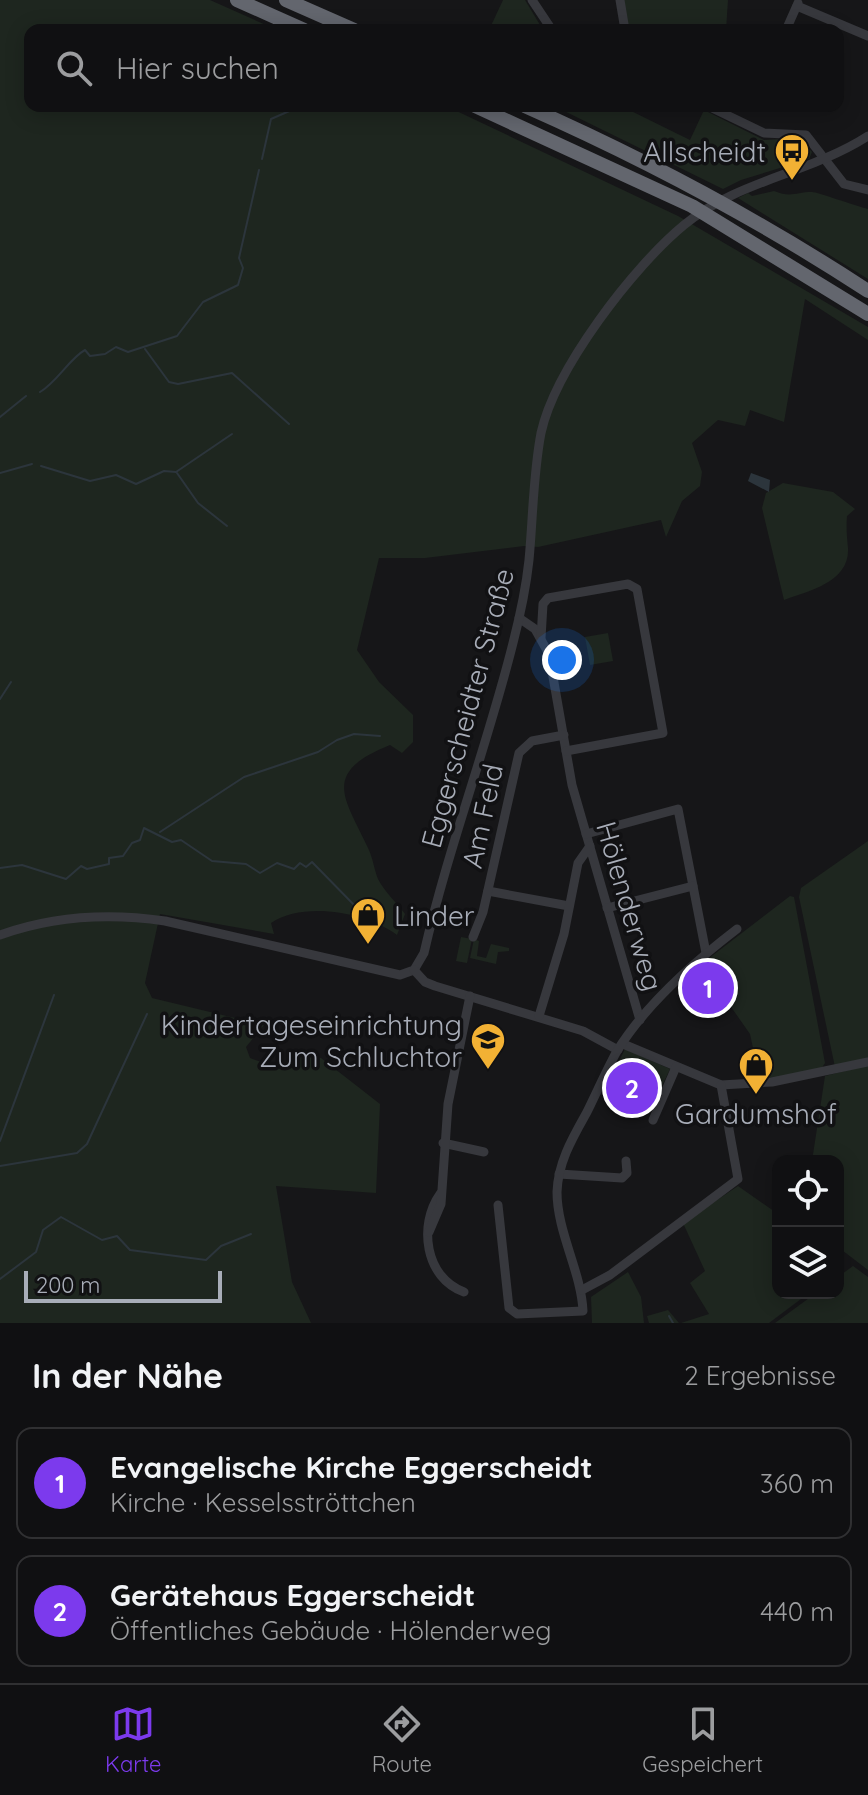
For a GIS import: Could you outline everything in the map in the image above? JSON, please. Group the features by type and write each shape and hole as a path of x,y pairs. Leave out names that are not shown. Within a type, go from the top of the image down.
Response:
{"highway":[{"path":"237,0 291,24"},
{"path":"286,0 340,24"},
{"path":"488,112 692,206 868,314"},
{"path":"539,112 740,211 868,291"},
{"path":"553,112 586,133"}],"street":[{"path":"532,0 548,24"},
{"path":"620,0 624,24"},
{"path":"789,24 798,3 843,24"},
{"path":"844,25 868,36"},
{"path":"722,112 764,133 806,135 844,184 868,190"},
{"name":"Eggerscheidter Straße","path":"414,970 424,953 518,622 529,563 541,435 557,389 632,279 680,228 740,189 825,160 868,136"},
{"path":"541,638 546,599 628,584 635,586 663,733 566,751"},
{"name":"Hölenderweg","path":"498,1205 509,1308 517,1314 583,1311 582,1290 558,1205 559,1174 568,1147 621,1047 640,1020 586,834 566,751 550,658 533,627 518,622"},
{"name":"Am Feld","path":"473,937 488,891 519,753 532,741 564,735"},
{"path":"586,834 678,809 706,953"},
{"path":"539,1016 556,963 578,863 590,846"},
{"path":"607,908 693,886"},
{"name":"Am Feld","path":"488,891 569,906"},
{"path":"0,935 65,919 128,917 165,921 400,975 414,970 425,982 583,1031 721,1085 772,1082 868,1062"},
{"path":"640,1020 706,953 737,929"},
{"path":"464,1292 452,1288 432,1263 429,1232 441,1204 443,1143 470,996"},
{"path":"653,1120 676,1067"},
{"path":"582,1290 610,1275 738,1179 721,1085"},
{"path":"443,1143 484,1152"},
{"path":"559,1174 622,1178 627,1173 626,1161"}],"shaded area":[{"path":"0,0 210,0 264,24 24,24 24,112 459,112 678,216 868,327 868,340 805,299 784,422 750,410 745,426 718,420 692,443 702,472 700,486 682,501 666,537 661,520 538,547 425,558 379,558 357,650 379,682 413,715 413,742 402,753 390,745 368,755 346,777 344,788 346,801 370,852 378,879 405,914 397,935 369,920 335,912 300,912 285,916 271,923 274,934 160,914 145,983 152,998 264,1025 246,1047 250,1058 281,1069 294,1051 321,1058 380,1104 376,1193 276,1186 292,1282 311,1323 0,1323"},
{"path":"503,0 525,0 539,24 492,24"},
{"path":"624,0 728,0 726,24 628,24"},
{"path":"566,112 633,112 690,140 703,112 708,112 764,140 799,138 812,152 809,159 741,180 723,189"},
{"path":"774,191 815,193 868,209 868,279 738,198 748,193 752,196"},
{"path":"751,473 770,480 769,492 748,481"},
{"path":"783,483 833,492 855,509 847,516 847,560 842,569 816,589 784,600 762,508 766,493"},
{"path":"608,633 613,661 590,665 585,637"},
{"path":"868,841 868,1058 835,1067 799,897 801,888"},
{"path":"790,896 794,897 825,1063 821,1069 760,1081 750,1034 729,1004 733,993 708,959"},
{"path":"461,937 472,939 467,963 456,961"},
{"path":"474,939 479,941 477,956 486,958 491,944 509,948 509,951 498,952 496,964 470,958"},
{"path":"625,1049 670,1069 657,1096 613,1073"},
{"path":"868,1065 868,1270 844,1252 844,1155 813,1155 825,1076"},
{"path":"738,1186 772,1210 772,1299 801,1299 769,1323 681,1323 709,1314 690,1283 705,1271 683,1223"},
{"path":"853,1266 868,1277 868,1323 775,1323 808,1299 844,1299 844,1273"},
{"path":"628,1272 641,1297 644,1323 592,1323 591,1297"},
{"path":"668,1310 679,1323 649,1323 647,1316"}],"waterway":[{"path":"262,159 271,119 287,112"},
{"path":"40,392 85,350 90,356 105,354 116,347 128,352 177,336 203,302 238,285 243,268 239,258 259,170"},
{"path":"145,349 169,382 178,384 232,373 289,424"},
{"path":"0,417 26,396"},
{"path":"41,466 90,481 116,475 136,484 164,471 176,472 232,434"},
{"path":"0,473 32,464"},
{"path":"177,473 198,503 227,526"},
{"path":"0,699 11,682"},
{"path":"160,832 244,777 318,752 354,734 380,736"},
{"path":"0,868 22,865 66,879 81,866 87,869 109,864 109,858 123,856 132,843 140,840 144,828 172,842 181,840 212,861 246,864 260,873 277,863 294,869 300,863 306,867 312,862 360,911 379,915"},
{"path":"0,1141 54,995"},
{"path":"0,1166 77,1153 87,1144 147,1014"},
{"path":"0,1279 36,1252 43,1230 61,1217 102,1240 117,1236 130,1250 206,1260 221,1246 251,1234"},
{"path":"669,1316 673,1323"}],"place":[{"name":"Allscheidt","path":"792,182"},
{"name":"Linder","path":"368,946"},
{"name":"Evangelische Kirche Eggerscheidt","path":"708,988"},
{"name":"Kindertageseinrichtung Zum Schluchtor","path":"488,1071"},
{"name":"Gerätehaus Eggerscheidt","path":"632,1088"},
{"name":"Gardumshof","path":"756,1096"}]}
